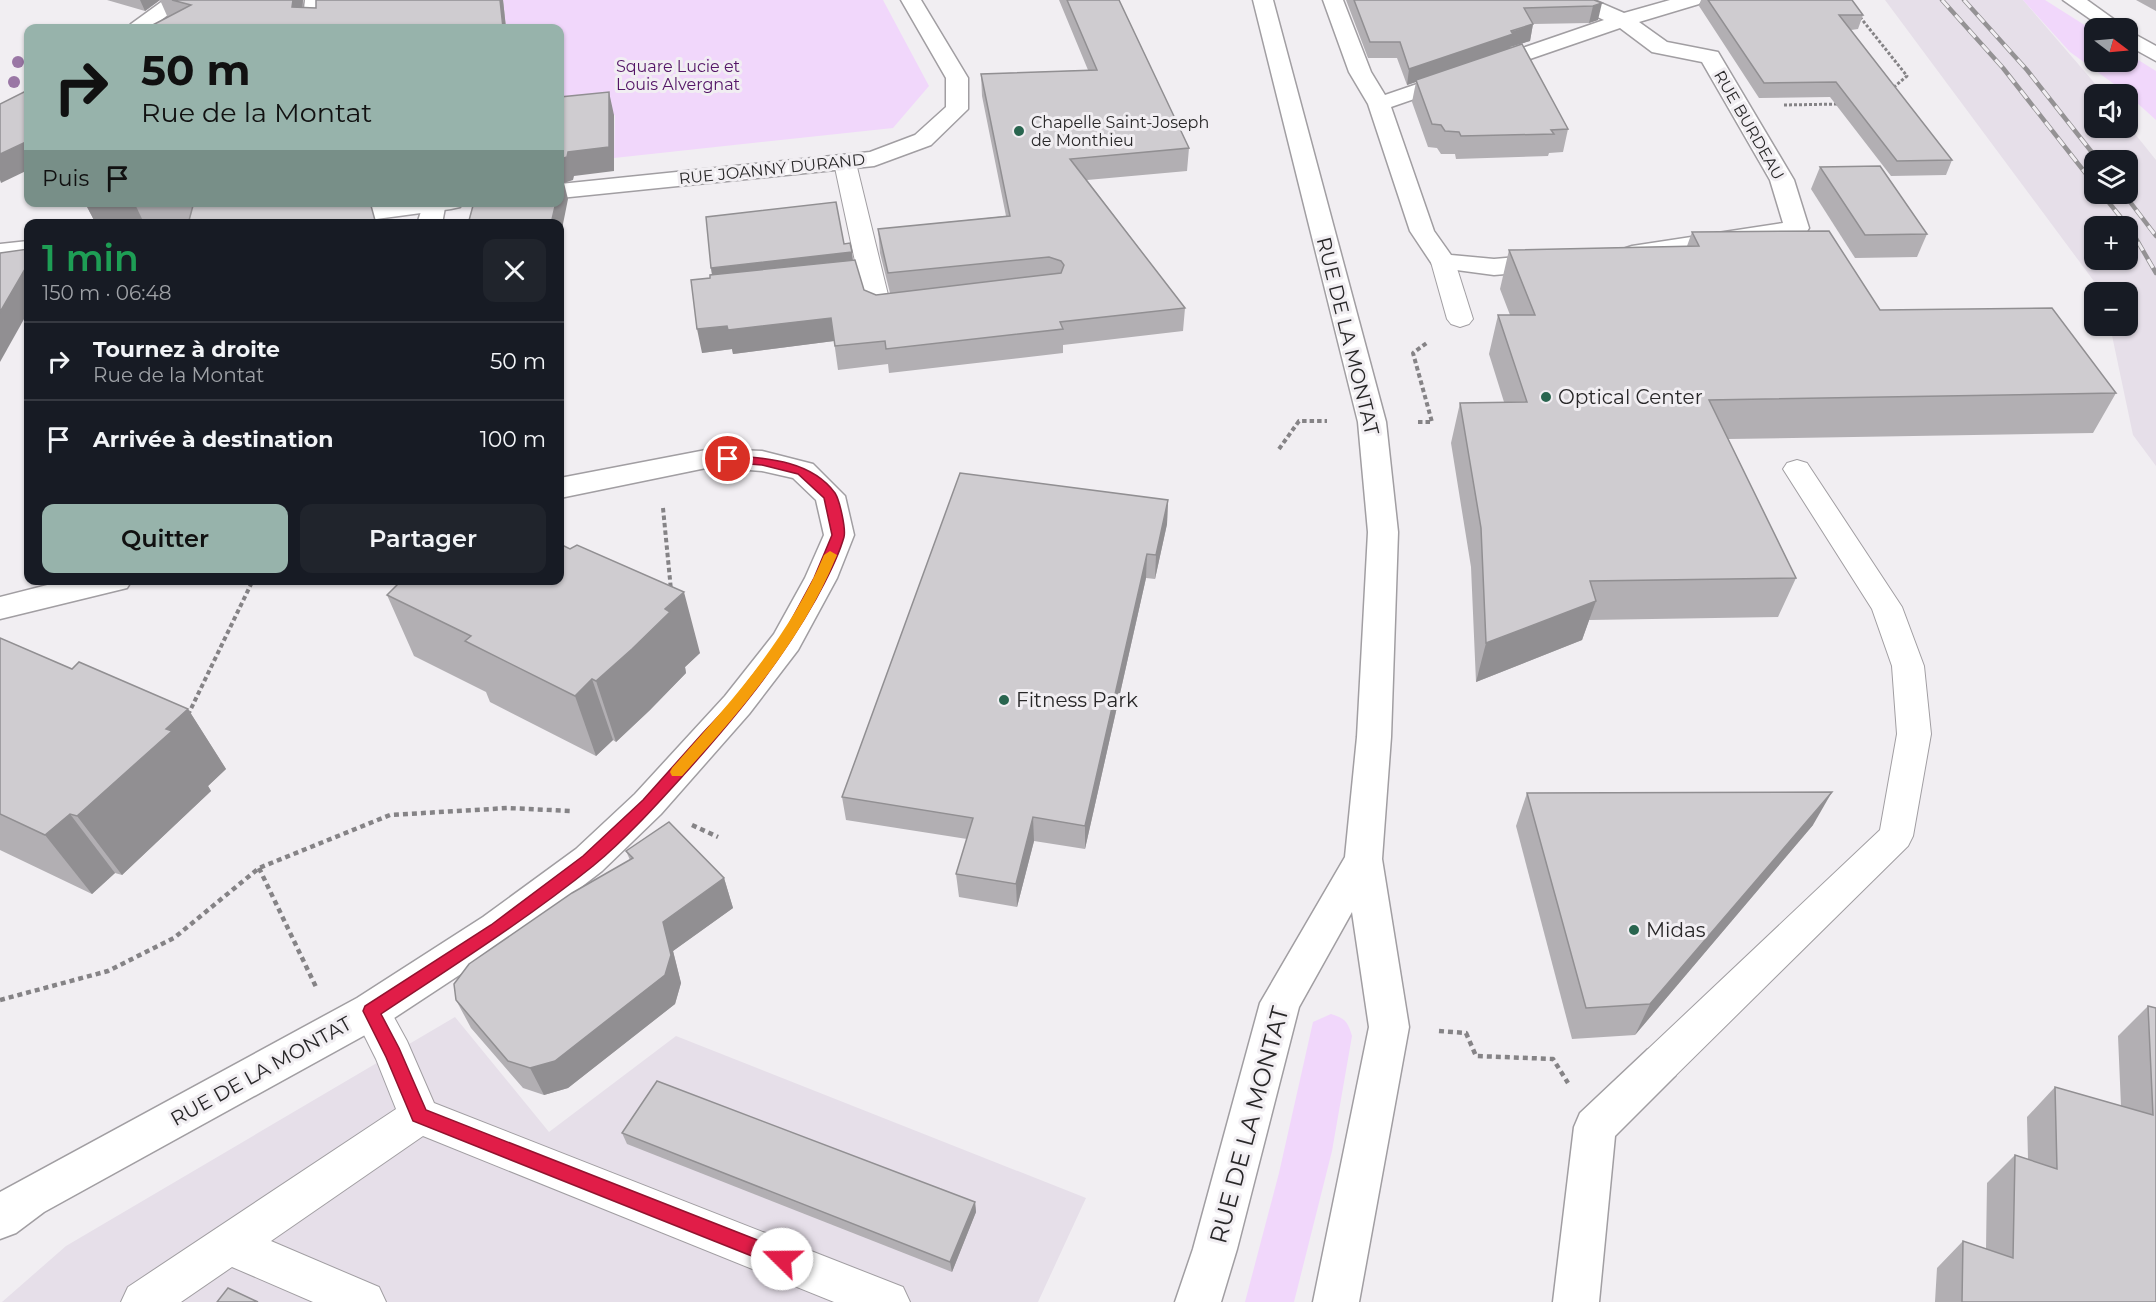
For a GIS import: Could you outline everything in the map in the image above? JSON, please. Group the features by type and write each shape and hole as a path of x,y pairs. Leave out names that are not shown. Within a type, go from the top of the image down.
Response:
{"street":[{"path":"144,24 177,0"},
{"path":"312,24 315,0"},
{"name":"RUE JOANNY DURAND","path":"564,192 874,159 923,140 957,109 957,78 911,0"},
{"name":"RUE DE LA MONTAT","path":"1263,0 1372,422 1383,532 1374,737 1363,858 1389,1027 1346,1260 1336,1302"},
{"path":"1333,0 1360,72 1378,104 1422,231 1443,262 1494,267 1575,260"},
{"path":"1378,104 1623,20 1692,0"},
{"path":"2073,0 2101,18"},
{"name":"RUE BURDEAU","path":"1585,3 1623,20 1660,47 1710,57 1782,180 1797,228 1610,257"},
{"path":"2138,44 2156,56"},
{"path":"288,216 438,210"},
{"path":"0,252 24,249"},
{"name":"RUE DE LA MONTAT","path":"0,1218 29,1197 354,1020 497,929 589,860 648,804 737,705 786,642 821,578 839,535 830,496 803,471 762,461 711,458 564,487"},
{"path":"0,608 95,585"},
{"name":"RUE DE LA MONTAT","path":"1198,1302 1215,1249 1280,1003 1363,858"},
{"path":"1576,1302 1595,1127 1661,1063"}],"lane":[{"path":"845,163 858,273 878,308 935,302"},
{"path":"1443,262 1460,320"},
{"path":"1661,1063 1896,836 1914,734 1908,666 1887,607 1797,469"},
{"path":"354,1020 393,1053 419,1116 888,1302"},
{"path":"143,1302 419,1116"},
{"path":"229,1244 364,1302"}],"path":[{"path":"1860,17 1907,76 1890,90"},
{"path":"1739,105 1850,104"},
{"path":"658,468 672,588 666,598"},
{"path":"183,725 251,585"},
{"path":"0,1000 108,971 174,938 259,868 390,815 508,808 587,811 648,804"},
{"path":"259,868 354,1020"},
{"path":"1476,1056 1553,1059"}],"shaded area":[{"path":"1885,0 2023,0 2095,84 2084,84 2084,138 2138,138 2156,160 2156,466 2133,435 2112,336 2138,336 2138,282 2095,282 2086,270 2138,270 2138,216 2084,216 2084,268"},
{"path":"455,1017 549,1132 676,1036 1086,1198 1038,1302 2,1302 66,1246"}],"green space":[{"name":"Square Lucie et Louis Alvergnat","path":"503,0 883,0 929,86 893,128 614,158 615,115 564,121 564,24 506,24"},
{"path":"2023,0 2045,0 2084,25 2084,62 2070,52"},
{"path":"2138,60 2156,71 2156,120 2138,104 2138,84 2114,84 2098,72 2138,72"},
{"path":"1331,1014 1345,1021 1352,1036 1332,1151 1294,1302 1245,1302 1279,1173 1313,1022"}],"building":[{"path":"172,0 293,0 292,7 316,8 316,0 500,0 503,24 155,24 191,5"},
{"path":"1067,0 1119,0 1189,148 1070,159 1185,308 1060,322 1063,329 886,349 885,341 835,346 831,318 728,330 727,326 697,329 691,280 710,278 710,275 855,260 864,290 876,295 1061,273 1064,265 1061,261 1049,257 888,273 878,229 1010,216 981,74 1097,70"},
{"path":"1354,0 1594,0 1602,3 1593,6 1524,8 1533,24 1511,31 1513,34 1409,69 1400,42 1370,42"},
{"path":"1708,0 1852,0 1863,15 1839,15 1952,160 1897,161 1836,82 1764,83"},
{"path":"1522,44 1568,129 1551,130 1554,134 1461,136 1459,132 1445,131 1441,125 1432,124 1416,80"},
{"path":"24,92 24,143 0,154 0,104"},
{"path":"609,92 609,147 568,152 567,157 564,158 564,97"},
{"path":"1880,166 1927,234 1865,235 1820,167"},
{"path":"836,202 844,244 850,243 852,252 711,268 706,217"},
{"path":"193,207 371,207 375,219 189,219"},
{"path":"473,207 555,207 552,219 469,219"},
{"path":"1829,231 1880,310 2052,308 2116,393 1709,400 1796,578 1590,581 1596,601 1486,643 1481,528 1460,403 1527,402 1498,315 1535,315 1509,250 1699,246 1692,232"},
{"path":"24,250 24,271 0,312 0,253"},
{"name":"Fitness Park","path":"960,473 1168,500 1156,555 1147,554 1085,826 1033,817 1016,884 956,874 973,818 842,797"},
{"path":"577,545 684,592 665,609 670,612 632,649 596,681 592,679 575,696 465,641 471,636 387,595 397,585 564,585 564,546 570,549"},
{"path":"0,638 72,669 79,662 188,709 166,729 172,731 77,816 70,814 45,835 0,814"},
{"name":"Midas","path":"1832,792 1650,1004 1586,1008 1527,793"},
{"path":"669,822 724,878 663,922 671,955 665,975 555,1061 530,1068 508,1061 456,1000 454,984 469,964 572,893 633,858 626,851"},
{"path":"2148,1006 2156,1008 2156,1302 1962,1302 1963,1241 2013,1258 2015,1155 2057,1169 2055,1087 2153,1115"},
{"path":"657,1081 975,1202 950,1262 622,1133"},
{"path":"228,1288 258,1302 217,1302"}],"railway":[{"path":"1942,0 2003,68 2084,171"},
{"path":"1964,0 2027,70 2090,150"},
{"path":"2110,204 2131,230 2156,273"},
{"path":"2132,204 2156,236"}],"slow traffic":[{"path":"677,772 737,705 786,642 821,578 830,555"}],"place":[{"name":"Chapelle Saint-Joseph de Monthieu","path":"1019,131"},
{"name":"Optical Center","path":"1546,397"},
{"name":"Fitness Park","path":"1004,700"},
{"name":"Midas","path":"1634,930"}],"route":[{"path":"728,459 762,461 803,471 830,496 839,535 821,578 786,642 708,738 648,804 589,860 497,929 371,1011 393,1053 419,1116 782,1259"}]}
